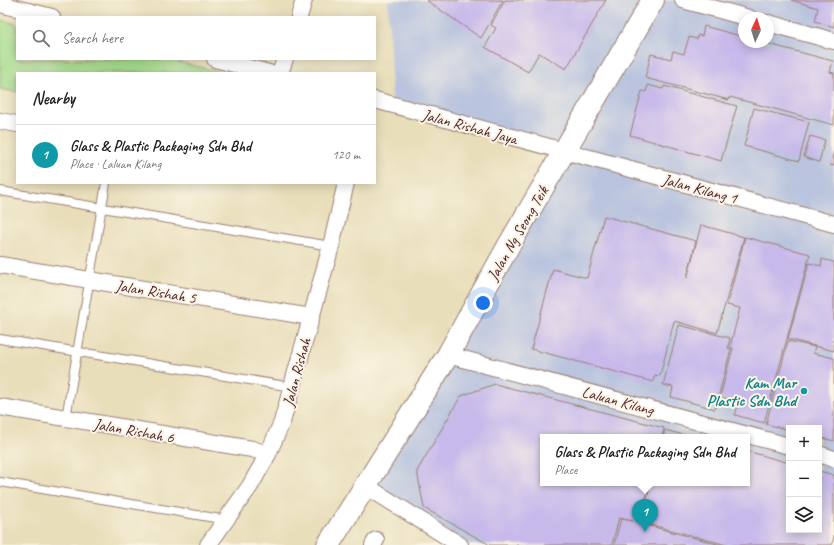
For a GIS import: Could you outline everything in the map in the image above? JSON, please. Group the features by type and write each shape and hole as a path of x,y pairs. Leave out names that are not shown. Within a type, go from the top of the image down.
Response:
{"main road":[{"name":"Jalan Ng Seong Teik","path":"328,545 448,355 509,245 653,0"}],"street":[{"path":"299,16 304,0"},
{"path":"683,0 738,15"},
{"path":"0,4 48,16"},
{"path":"774,25 834,41"},
{"path":"219,60 265,72"},
{"path":"280,72 285,60"},
{"name":"Jalan Rishah Jaya","path":"376,100 565,152"},
{"path":"0,122 16,124"},
{"name":"Jalan Kilang 1","path":"565,152 834,224"},
{"name":"Jalan Rishah","path":"208,545 250,486 268,454 282,422 331,246 346,184"},
{"name":"Jalan Rishah 5","path":"0,265 311,317"},
{"name":"Laluan Kilang","path":"448,355 744,434"},
{"name":"Jalan Rishah 6","path":"0,407 252,449 268,454"},
{"name":"Laluan Kilang","path":"750,436 786,445"},
{"path":"822,455 834,459"},
{"path":"366,486 460,545"}],"lane":[{"path":"66,418 106,184"},
{"path":"0,191 331,246"},
{"path":"0,339 292,387"},
{"path":"0,482 227,520"}],"shaded area":[{"path":"388,0 834,0 834,545 470,545 365,481 559,152 392,101"}],"green space":[{"path":"0,20 16,24 16,60 170,60 221,72 16,72 16,92 0,89"}],"building":[{"path":"426,0 503,0 481,38"},
{"path":"505,0 606,0 566,69 539,53 528,72 485,47 496,28 491,25"},
{"path":"791,0 834,0 834,27 815,21 818,8"},
{"path":"704,26 738,35 738,48 774,48 774,45 833,61 830,72 834,73 834,125 730,97 729,100 645,78 651,54 671,59 673,51 684,54 689,37 697,39 698,35 702,36"},
{"path":"648,85 663,89 664,86 737,106 721,161 630,135 642,91 646,92"},
{"path":"754,108 809,122 799,161 744,146"},
{"path":"810,136 825,140 819,162 804,157"},
{"path":"834,151 834,166 830,165"},
{"path":"604,216 696,241 687,278 701,225 744,237 717,333 674,321 660,376 655,375 653,382 531,349 553,269 587,278"},
{"path":"745,237 810,254 764,423 735,415 739,402 720,397 733,348 730,347 740,308 727,305"},
{"path":"822,259 834,262 834,351 788,339 809,263 821,266"},
{"path":"679,325 730,338 728,348 731,349 715,409 671,397 673,387 663,385"},
{"name":"Kam Mar Plastic Sdn Bhd","path":"788,341 815,347 813,353 834,358 834,441 822,438 822,425 786,425 786,429 766,424"},
{"path":"495,384 664,428 663,434 540,434 540,486 649,486 639,523 721,545 614,545 621,519 633,521 619,518 612,545 490,545 424,508 417,471 461,396"},
{"path":"665,430 680,434 664,434"},
{"path":"750,452 786,462 786,533 822,533 822,472 834,475 834,536 832,545 727,545 641,522 650,486 750,486"}],"place":[{"name":"Kam Mar Plastic Sdn Bhd","path":"804,391"},
{"name":"Glass & Plastic Packaging Sdn Bhd","path":"645,532"}]}
